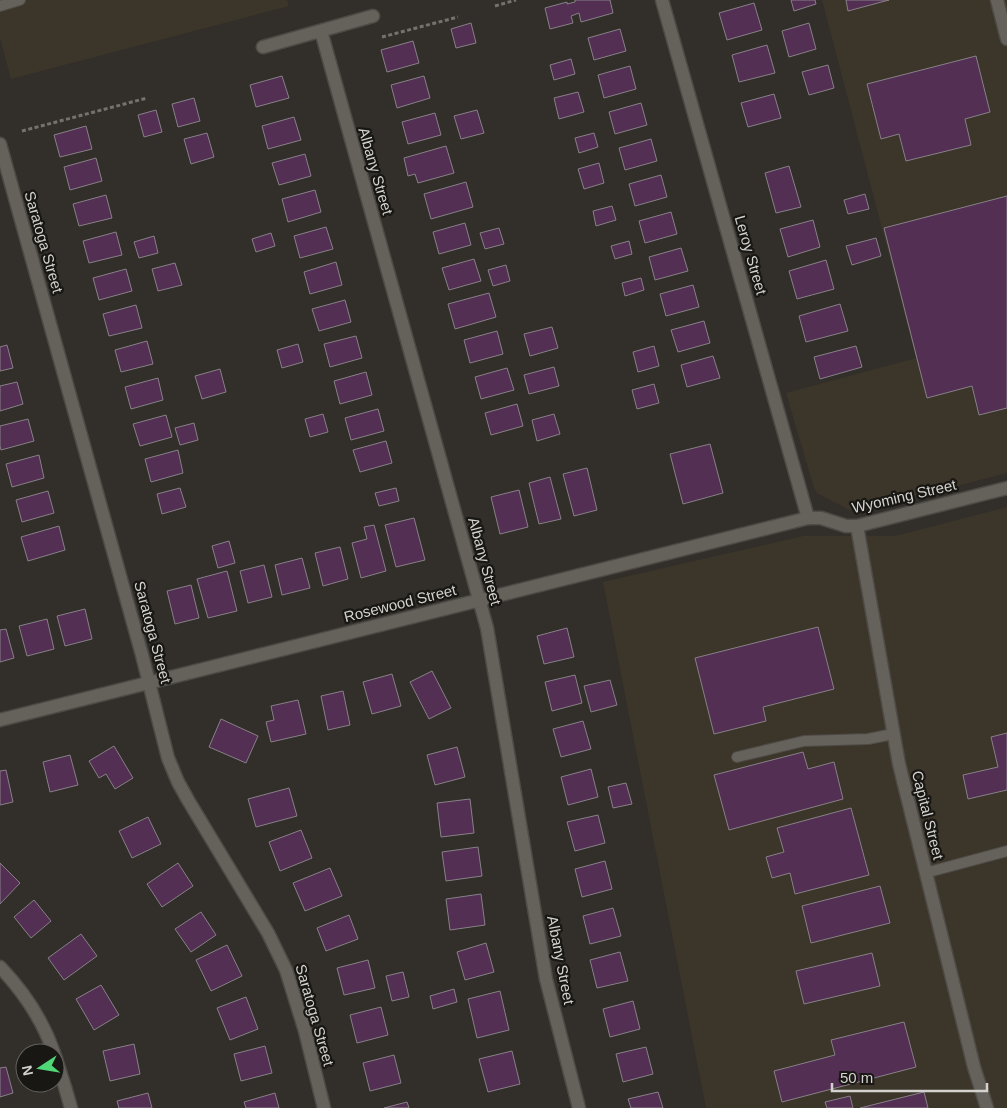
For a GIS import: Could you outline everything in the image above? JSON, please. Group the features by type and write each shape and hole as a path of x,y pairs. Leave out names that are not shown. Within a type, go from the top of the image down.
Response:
{"street":[{"name":"Leroy Street","path":"662,0 808,518"},
{"path":"997,0 1007,38"},
{"path":"263,47 373,16"},
{"name":"Albany Street","path":"321,31 480,600 488,637 546,979 578,1108"},
{"name":"Saratoga Street","path":"0,144 150,682 168,758 188,800 268,932 286,970 305,1031 324,1108"},
{"name":"Wyoming Street","path":"808,518 821,518 846,526 857,526 1007,488"},
{"name":"Rosewood Street","path":"0,720 808,518"},
{"name":"Capital Street","path":"857,526 899,764 974,1067 987,1108"},
{"path":"0,967 38,1016 51,1043"},
{"path":"65,1087 70,1108"}],"lane":[{"path":"0,6 20,0"},
{"path":"737,757 804,741 868,738 893,734"},
{"path":"925,873 1007,851"}],"path":[{"path":"495,6 516,0"},
{"path":"382,37 458,17"},
{"path":"22,131 147,98"}],"shaded area":[{"path":"0,0 287,0 289,6 11,79 0,38"},
{"path":"822,0 1007,0 1007,473 861,511 849,510 817,493 786,393 916,358"},
{"path":"1007,507 1007,1108 706,1108 603,582 803,536 895,536"}],"building":[{"path":"575,0 610,0 613,13 581,22 579,13 571,16 573,23 550,29 545,8 567,2 567,4 575,2"},
{"path":"791,0 815,0 816,4 794,11"},
{"path":"846,0 889,0 848,11"},
{"path":"754,3 762,30 727,40 719,13"},
{"path":"471,23 476,43 456,48 451,29"},
{"path":"809,23 816,49 789,57 782,31"},
{"path":"620,29 626,51 594,60 588,38"},
{"path":"413,41 419,63 387,72 381,50"},
{"path":"767,45 775,73 739,82 732,55"},
{"path":"976,56 990,112 965,119 971,145 906,161 899,134 881,139 867,84"},
{"path":"571,59 575,74 554,80 550,65"},
{"path":"828,65 834,88 809,95 802,72"},
{"path":"630,66 636,89 604,98 598,75"},
{"path":"282,76 289,98 256,107 250,85"},
{"path":"424,76 430,98 397,108 391,85"},
{"path":"578,92 584,112 559,119 554,98"},
{"path":"774,94 781,118 748,127 741,103"},
{"path":"194,98 200,121 178,127 172,104"},
{"path":"641,103 647,125 615,134 609,112"},
{"path":"156,110 162,132 144,137 138,115"},
{"path":"477,110 484,133 461,139 454,116"},
{"path":"435,113 441,135 408,144 402,122"},
{"path":"294,117 301,140 268,149 262,126"},
{"path":"86,126 92,149 60,157 54,135"},
{"path":"207,133 214,157 191,164 184,139"},
{"path":"594,133 598,147 579,153 575,138"},
{"path":"651,139 657,161 625,170 619,148"},
{"path":"446,146 454,173 418,183 415,174 408,176 404,158"},
{"path":"305,154 311,176 279,185 272,163"},
{"path":"96,158 102,181 70,190 64,167"},
{"path":"599,163 604,183 584,189 578,169"},
{"path":"789,166 801,207 776,213 765,173"},
{"path":"661,175 667,197 635,206 629,184"},
{"path":"466,182 473,207 431,219 424,194"},
{"path":"315,190 321,212 288,222 282,199"},
{"path":"865,194 869,209 848,214 844,200"},
{"path":"106,195 112,218 79,226 73,204"},
{"path":"1007,196 1007,408 979,415 972,386 927,398 884,228"},
{"path":"612,206 616,220 596,226 593,211"},
{"path":"671,212 677,234 645,243 639,221"},
{"path":"813,220 820,247 788,257 780,229"},
{"path":"465,223 471,245 439,254 433,232"},
{"path":"326,227 333,249 300,258 294,236"},
{"path":"499,228 504,244 485,249 480,233"},
{"path":"116,232 122,255 89,263 83,241"},
{"path":"271,233 275,246 256,252 252,239"},
{"path":"154,236 158,253 139,258 134,242"},
{"path":"876,238 881,256 852,265 846,246"},
{"path":"629,241 632,254 615,259 611,246"},
{"path":"681,248 688,271 655,280 649,257"},
{"path":"474,259 481,281 449,290 442,268"},
{"path":"826,260 834,289 797,299 789,271"},
{"path":"336,262 342,285 310,294 304,272"},
{"path":"175,263 182,285 158,291 152,269"},
{"path":"506,265 510,281 493,286 488,270"},
{"path":"126,269 132,291 99,300 93,278"},
{"path":"641,278 644,290 625,296 622,283"},
{"path":"693,285 699,307 666,316 660,294"},
{"path":"489,293 496,317 455,329 448,304"},
{"path":"345,300 351,322 319,331 312,309"},
{"path":"840,304 848,331 806,342 799,316"},
{"path":"136,305 142,328 109,336 103,314"},
{"path":"704,321 710,343 678,352 671,330"},
{"path":"552,327 558,348 530,356 524,334"},
{"path":"497,331 503,354 470,363 464,340"},
{"path":"356,336 362,358 330,367 324,344"},
{"path":"147,341 153,364 121,372 115,350"},
{"path":"298,344 303,362 282,368 277,350"},
{"path":"7,345 13,368 0,371 0,347"},
{"path":"654,346 659,366 638,372 633,352"},
{"path":"856,346 862,367 820,379 814,357"},
{"path":"713,356 720,378 687,387 681,365"},
{"path":"554,367 559,386 529,394 524,375"},
{"path":"507,368 514,390 481,399 475,377"},
{"path":"220,369 226,392 202,399 195,376"},
{"path":"366,372 372,395 340,404 334,381"},
{"path":"158,378 163,400 131,409 125,387"},
{"path":"17,382 23,404 0,411 0,386"},
{"path":"654,384 659,403 637,409 632,390"},
{"path":"517,404 523,426 491,435 485,413"},
{"path":"378,409 384,431 351,440 345,418"},
{"path":"323,414 328,432 310,437 305,419"},
{"path":"554,414 560,434 537,441 532,420"},
{"path":"166,415 172,437 140,446 133,424"},
{"path":"28,419 34,441 1,450 0,426"},
{"path":"194,423 198,440 180,445 175,428"},
{"path":"386,441 392,463 360,472 353,450"},
{"path":"710,444 723,493 683,504 670,454"},
{"path":"178,450 183,473 151,482 145,459"},
{"path":"39,455 44,478 12,487 6,464"},
{"path":"587,468 597,510 574,516 563,474"},
{"path":"550,477 561,519 539,524 529,483"},
{"path":"180,488 186,507 162,514 157,494"},
{"path":"396,488 399,501 379,506 375,493"},
{"path":"519,490 528,527 500,534 491,497"},
{"path":"48,491 54,513 22,522 16,500"},
{"path":"414,518 425,560 396,567 385,525"},
{"path":"374,525 386,571 361,578 352,543 367,539 364,527"},
{"path":"59,526 65,550 28,561 21,537"},
{"path":"229,541 235,563 218,568 212,546"},
{"path":"340,547 348,579 323,586 315,553"},
{"path":"302,558 310,588 282,595 275,565"},
{"path":"264,565 272,597 248,603 240,571"},
{"path":"227,571 237,611 208,618 197,579"},
{"path":"191,585 199,618 175,624 167,591"},
{"path":"85,609 92,639 65,646 57,616"},
{"path":"47,619 54,649 27,656 19,626"},
{"path":"818,627 834,689 763,707 766,721 714,734 695,658"},
{"path":"567,628 574,657 544,664 537,636"},
{"path":"6,629 14,658 0,662 0,630"},
{"path":"432,671 451,708 429,719 410,682"},
{"path":"392,674 401,706 372,714 363,682"},
{"path":"575,675 582,703 552,711 545,682"},
{"path":"610,680 617,705 591,712 584,686"},
{"path":"343,691 350,725 328,730 321,696"},
{"path":"298,700 306,734 271,742 266,722 274,720 271,706"},
{"path":"221,719 258,736 246,763 209,747"},
{"path":"583,721 591,749 561,757 553,729"},
{"path":"1007,733 1007,790 968,799 963,775 998,767 991,737"},
{"path":"114,746 133,778 115,789 106,774 99,778 89,761"},
{"path":"457,747 465,777 435,785 427,755"},
{"path":"803,752 808,769 834,762 843,799 729,830 714,775"},
{"path":"70,755 78,785 50,792 43,762"},
{"path":"591,769 598,797 568,805 561,777"},
{"path":"6,770 13,802 0,805 0,771"},
{"path":"626,783 632,804 613,808 608,787"},
{"path":"289,788 297,816 256,827 248,799"},
{"path":"470,799 474,833 441,837 437,803"},
{"path":"851,808 869,875 795,894 790,873 772,878 766,857 784,852 777,828"},
{"path":"598,815 605,843 575,851 567,822"},
{"path":"148,817 161,844 132,858 119,831"},
{"path":"301,830 312,858 280,871 269,842"},
{"path":"478,847 482,876 446,881 442,852"},
{"path":"605,861 612,889 582,897 575,869"},
{"path":"0,863 20,883 0,904"},
{"path":"178,863 193,886 162,907 147,884"},
{"path":"330,868 342,896 305,911 293,883"},
{"path":"880,886 890,923 811,943 802,906"},
{"path":"481,894 485,925 450,930 446,899"},
{"path":"34,900 51,921 31,938 14,917"},
{"path":"613,908 621,936 590,944 583,916"},
{"path":"201,912 216,935 191,952 175,929"},
{"path":"349,915 358,939 326,951 317,928"},
{"path":"81,934 97,956 64,980 48,958"},
{"path":"486,943 494,972 465,980 457,952"},
{"path":"227,945 242,976 211,991 196,960"},
{"path":"620,952 628,981 597,988 590,960"},
{"path":"872,953 880,986 804,1004 796,971"},
{"path":"368,960 375,988 344,995 337,968"},
{"path":"403,972 409,997 392,1001 386,976"},
{"path":"101,985 119,1015 94,1030 76,999"},
{"path":"454,989 457,1002 433,1009 430,996"},
{"path":"500,991 509,1030 477,1038 468,999"},
{"path":"246,997 258,1029 230,1040 217,1008"},
{"path":"633,1001 640,1029 610,1037 603,1009"},
{"path":"381,1007 388,1035 357,1043 350,1015"},
{"path":"904,1022 916,1067 782,1102 774,1071 835,1055 831,1040"},
{"path":"134,1044 140,1074 110,1081 103,1051"},
{"path":"265,1046 272,1073 241,1081 234,1054"},
{"path":"646,1047 653,1074 623,1082 616,1054"},
{"path":"512,1051 520,1084 488,1092 479,1059"},
{"path":"394,1055 401,1083 370,1091 363,1063"},
{"path":"6,1067 13,1093 0,1097 0,1068"},
{"path":"658,1092 663,1108 631,1108 628,1099"},
{"path":"924,1092 928,1108 860,1108"},
{"path":"148,1093 152,1108 119,1108 117,1101"},
{"path":"275,1093 279,1108 246,1108 244,1102"},
{"path":"850,1096 853,1108 827,1108 825,1102"},
{"path":"407,1102 409,1108 384,1108"}]}
